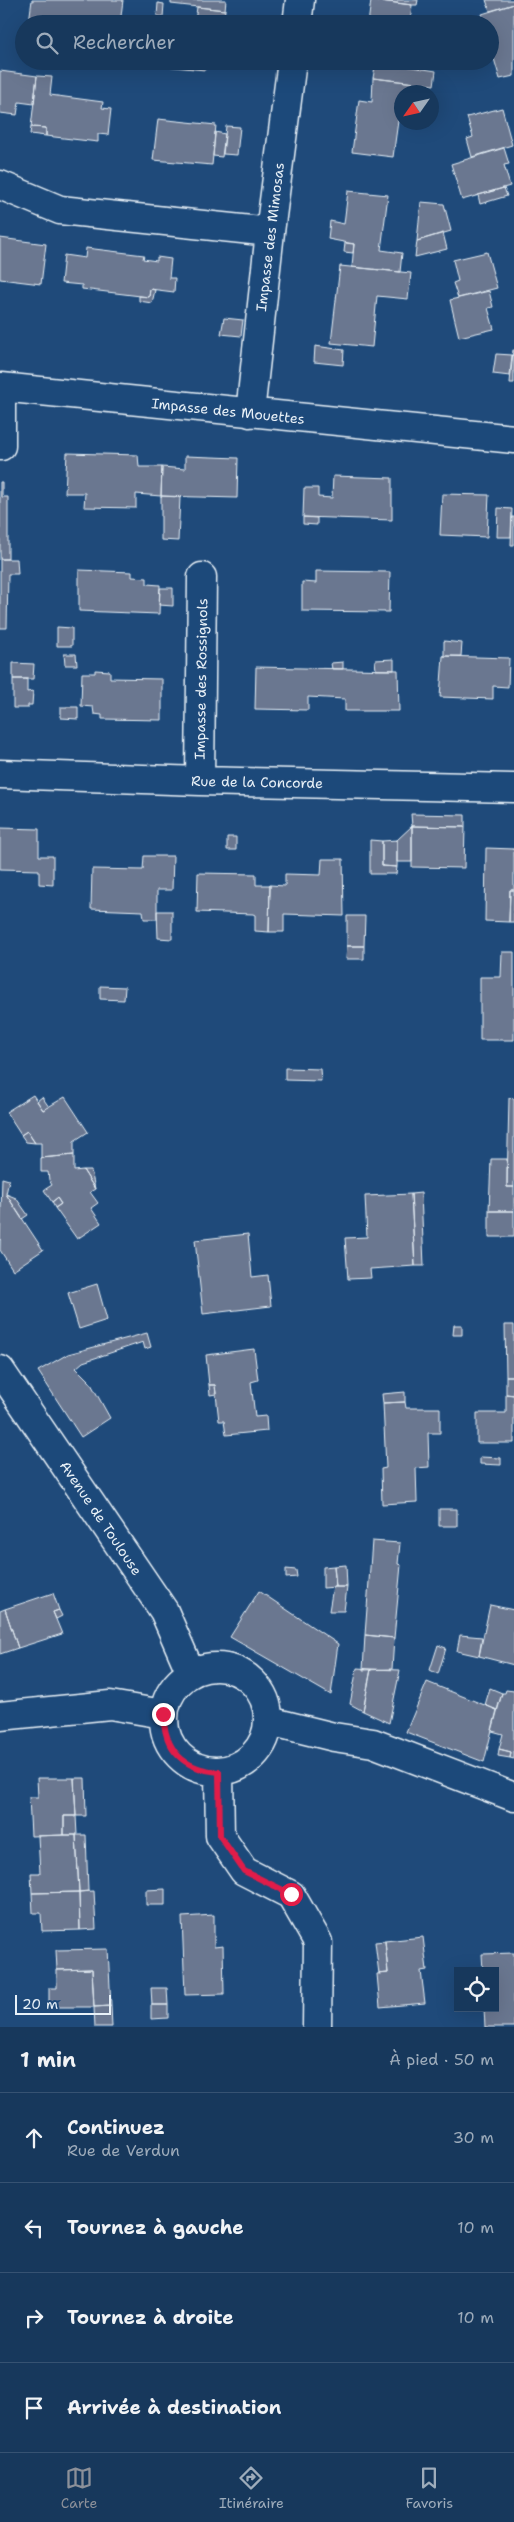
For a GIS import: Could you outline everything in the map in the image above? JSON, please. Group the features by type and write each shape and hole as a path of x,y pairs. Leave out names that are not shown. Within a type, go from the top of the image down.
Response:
{"street":[{"path":"298,15 300,0"},
{"name":"Impasse des Mimosas","path":"250,413 270,232 291,70"},
{"path":"0,185 60,210 270,232"},
{"name":"Impasse des Mouettes","path":"1,446 1,387 514,439"},
{"name":"Impasse des Rossignols","path":"200,781 202,577"},
{"name":"Rue de la Concorde","path":"0,774 200,781 514,788"},
{"name":"Avenue de Toulouse","path":"0,1370 164,1611 191,1673"},
{"path":"208,1667 227,1668 244,1674 258,1687 266,1703 269,1721 266,1737 259,1750 241,1765 219,1772 204,1771 190,1765 177,1756 169,1744 164,1729 163,1714 166,1702 172,1690 191,1673 208,1667"},
{"path":"0,1716 110,1705 163,1714"},
{"path":"269,1721 334,1737 373,1743 514,1797"},
{"path":"219,1772 220,1836 244,1871 291,1894 318,1942 317,2027"}],"building":[{"path":"32,0 123,0 121,15 30,15"},
{"path":"171,0 226,0 225,10 171,4"},
{"path":"371,0 412,5 411,15 369,15"},
{"path":"374,0 418,0 417,5 412,5"},
{"path":"486,0 514,0 514,4 490,11"},
{"path":"158,3 164,4 163,15 157,15"},
{"path":"514,4 514,76 500,79 497,70 499,70 499,15 482,14"},
{"path":"197,7 225,10 224,15 196,15"},
{"path":"374,70 436,71 434,85 373,78"},
{"path":"0,71 37,76 34,104 19,102 17,115 0,113"},
{"path":"37,76 52,77 50,95 103,102 102,108 111,109 108,135 98,134 98,142 46,136 46,128 31,127"},
{"path":"373,78 422,84 394,85 394,130 397,130 393,157 352,152 359,100 372,102"},
{"path":"502,108 512,145 472,157 467,139 473,137 467,117"},
{"path":"158,119 216,125 212,165 153,160"},
{"path":"226,126 240,127 237,155 223,154"},
{"path":"31,127 46,128 46,136 30,134"},
{"path":"215,132 225,134 222,157 213,156"},
{"path":"504,148 509,164 504,165 510,186 462,200 451,164"},
{"path":"504,188 507,196 480,204 478,195"},
{"path":"348,191 388,195 381,250 402,253 400,272 352,267 354,244 328,239 330,221 344,224"},
{"path":"421,202 444,204 451,231 417,241"},
{"path":"443,233 447,249 415,257 417,241"},
{"path":"0,238 46,244 41,284 0,279"},
{"path":"345,243 354,244 353,253 344,252"},
{"path":"86,248 144,255 143,259 157,261 157,257 171,259 169,278 175,278 174,292 150,289 149,297 82,289 82,285 61,283 64,255 85,258"},
{"path":"487,252 497,288 458,298 453,283 458,281 453,260"},
{"path":"340,266 411,273 408,299 377,296 372,347 331,343"},
{"path":"150,289 155,290 152,303 139,301 139,296 149,297"},
{"path":"489,291 493,307 488,308 494,329 459,337 450,300"},
{"path":"224,318 243,320 241,336 221,334"},
{"path":"315,346 344,350 343,365 314,362"},
{"path":"513,350 514,383 510,383"},
{"path":"496,354 512,355 510,376 493,374"},
{"path":"67,453 138,455 139,467 162,467 161,496 136,494 136,508 84,507 85,493 65,493"},
{"path":"185,456 238,458 237,498 161,496 162,467 185,469"},
{"path":"333,476 392,478 392,520 303,517 304,488 318,488 318,497 332,498"},
{"path":"0,482 2,482 2,497 8,497 8,559 0,559"},
{"path":"442,494 489,495 487,537 440,535"},
{"path":"161,496 180,497 178,541 161,540"},
{"path":"498,508 512,509 511,537 497,537"},
{"path":"303,517 317,518 317,525 303,524"},
{"path":"512,517 514,517 514,545 511,545"},
{"path":"0,559 17,559 18,574 8,574 7,628 0,628"},
{"path":"79,570 132,572 132,577 147,578 147,584 160,585 159,614 79,611"},
{"path":"316,571 390,572 389,612 302,611 302,582 316,583"},
{"path":"160,588 173,588 173,606 159,605"},
{"path":"57,627 72,628 72,646 57,646"},
{"path":"444,641 462,643 461,656 444,656"},
{"path":"64,654 76,654 77,665 65,665"},
{"path":"443,656 509,658 508,687 493,686 493,699 440,697"},
{"path":"394,659 394,670 376,670 375,660"},
{"path":"343,662 343,669 332,669 331,663"},
{"path":"13,663 34,664 33,679 13,679"},
{"path":"256,667 398,670 399,711 345,711 345,699 308,697 308,710 255,709"},
{"path":"95,670 110,671 110,678 162,679 162,720 102,719 102,715 94,714 93,707 81,706 82,673 95,673"},
{"path":"13,679 27,679 27,692 33,691 32,705 28,705 28,708 13,708"},
{"path":"61,707 78,707 78,719 61,718"},
{"path":"411,814 465,815 465,827 412,826"},
{"path":"412,826 465,827 464,868 412,867"},
{"path":"412,826 412,862 397,862 397,840"},
{"path":"0,828 39,829 39,856 53,856 53,885 39,884 39,870 0,869"},
{"path":"227,837 236,837 236,850 227,850"},
{"path":"370,840 382,841 382,866 397,867 396,874 370,874"},
{"path":"397,840 397,867 382,866 382,841"},
{"path":"486,848 514,849 514,890 510,890 509,922 485,921"},
{"path":"144,856 173,856 172,890 157,890 157,919 144,919 143,911 91,909 92,869 143,870"},
{"path":"322,859 343,859 344,916 284,914 284,932 269,932 270,885 285,886 285,874 321,875"},
{"path":"198,873 256,874 256,885 270,885 269,932 255,931 255,915 253,914 197,912"},
{"path":"510,890 514,890 514,922 509,922"},
{"path":"157,911 172,911 172,939 158,938"},
{"path":"347,916 365,916 364,946 347,946"},
{"path":"347,946 364,946 364,959 346,959"},
{"path":"502,952 514,952 514,1040 480,1040 480,977 501,977"},
{"path":"100,986 125,987 124,1000 100,999"},
{"path":"285,1068 320,1069 321,1081 285,1080"},
{"path":"33,1095 43,1110 65,1097 88,1132 74,1141 74,1155 41,1158 41,1143 35,1143 27,1131 21,1135 6,1112"},
{"path":"42,1097 49,1107 43,1110 37,1101"},
{"path":"509,1098 514,1099 514,1187 507,1187"},
{"path":"27,1131 35,1143 26,1142 21,1135"},
{"path":"74,1155 74,1171 83,1170 95,1189 90,1192 98,1203 91,1208 101,1223 77,1239 55,1208 61,1204 57,1198 52,1202 44,1190 52,1185 48,1172 41,1172 41,1158"},
{"path":"491,1159 507,1159 507,1187 514,1187 514,1211 489,1211"},
{"path":"83,1170 91,1170 95,1189"},
{"path":"2,1178 9,1180 6,1194 43,1250 13,1270 0,1250"},
{"path":"421,1193 424,1266 415,1266 411,1194"},
{"path":"6,1194 16,1198 28,1215 22,1219"},
{"path":"411,1194 415,1266 370,1269 371,1278 348,1279 345,1238 367,1237 365,1196"},
{"path":"57,1198 61,1204 55,1208 52,1202"},
{"path":"489,1211 514,1211 514,1237 489,1237"},
{"path":"248,1234 252,1277 268,1275 271,1306 203,1314 195,1240"},
{"path":"97,1284 107,1320 79,1329 68,1293"},
{"path":"454,1325 462,1325 462,1335 453,1335"},
{"path":"505,1325 514,1325 514,1376 506,1376"},
{"path":"147,1333 151,1347 145,1349 143,1342 83,1362 76,1368 90,1382 110,1418 81,1437 38,1371 68,1354"},
{"path":"254,1349 258,1380 251,1382 255,1417 266,1416 267,1431 226,1435 224,1421 219,1421 215,1385 209,1385 206,1355"},
{"path":"506,1376 514,1376 514,1395 506,1394"},
{"path":"209,1385 215,1385 216,1394 210,1395"},
{"path":"405,1392 405,1402 383,1403 382,1394"},
{"path":"506,1394 514,1395 514,1443 477,1443 477,1413 506,1413"},
{"path":"405,1402 406,1408 440,1408 440,1433 428,1433 429,1467 416,1468 417,1502 382,1504 381,1469 386,1468 383,1403"},
{"path":"480,1457 501,1458 501,1465 480,1464"},
{"path":"439,1509 457,1509 457,1526 439,1526"},
{"path":"372,1541 400,1543 398,1564 401,1565 394,1638 365,1635"},
{"path":"346,1565 347,1587 336,1587 334,1566"},
{"path":"334,1566 336,1587 323,1588 323,1567"},
{"path":"286,1569 296,1570 297,1577 286,1578"},
{"path":"333,1587 347,1587 344,1611 329,1611"},
{"path":"259,1591 338,1644 331,1695 230,1637"},
{"path":"53,1593 59,1610 53,1612 62,1634 18,1648 5,1609"},
{"path":"490,1605 514,1610 514,1665 479,1656"},
{"path":"5,1609 18,1648 0,1654 0,1611"},
{"path":"59,1610 62,1616 56,1619 53,1612"},
{"path":"365,1635 394,1638 392,1669 363,1670"},
{"path":"460,1635 482,1637 479,1656 457,1651"},
{"path":"438,1645 446,1648 438,1674 430,1670"},
{"path":"357,1668 371,1669 363,1711 350,1704"},
{"path":"371,1669 400,1670 389,1723 363,1711"},
{"path":"427,1682 497,1710 484,1762 406,1732"},
{"path":"490,1688 502,1693 497,1710 485,1705"},
{"path":"506,1690 514,1691 514,1759 510,1758 511,1752 499,1749 503,1734 492,1731 502,1693 505,1693"},
{"path":"499,1749 511,1752 510,1758 498,1756"},
{"path":"37,1778 74,1778 76,1816 64,1816 64,1835 31,1836 29,1797 38,1797"},
{"path":"74,1778 85,1778 86,1816 76,1816"},
{"path":"64,1816 76,1816 77,1835 64,1835"},
{"path":"76,1835 79,1892 32,1893 31,1873 40,1873 38,1836"},
{"path":"76,1835 86,1835 88,1891 79,1892"},
{"path":"165,1889 165,1905 146,1905 146,1890"},
{"path":"94,1891 96,1929 80,1930 79,1892"},
{"path":"79,1892 80,1930 42,1931 41,1913 33,1913 32,1893"},
{"path":"214,1915 214,1947 223,1946 224,1994 185,1995 182,1917"},
{"path":"423,1937 427,1970 421,1971 425,2003 380,2007 377,1974 388,1973 385,1941"},
{"path":"385,1941 388,1973 379,1974 375,1942"},
{"path":"108,1949 111,2006 94,2007 92,1969 57,1970 56,1950"},
{"path":"514,1953 514,2027 485,2027 484,2012 499,2012 499,1967 483,1967 482,1954"},
{"path":"92,1969 94,2007 49,2007 49,1988 57,1988 57,1970"},
{"path":"151,1988 167,1988 168,2005 152,2005"},
{"path":"151,2005 168,2005 168,2018 151,2019"},
{"path":"111,2006 112,2027 95,2027 94,2007"}],"route":[{"path":"163,1714 164,1729 169,1744 177,1756 190,1765 204,1771 219,1772 220,1836 244,1871 291,1894"}]}
